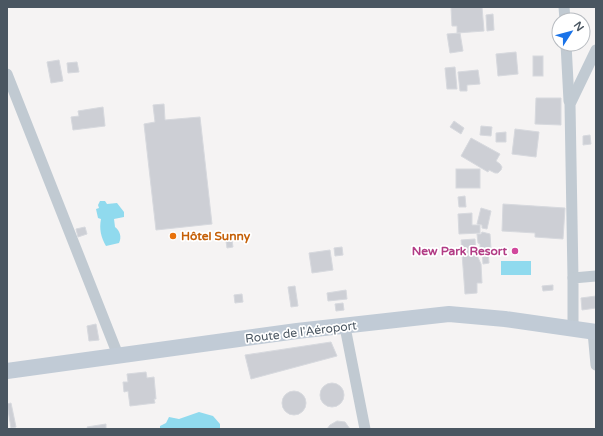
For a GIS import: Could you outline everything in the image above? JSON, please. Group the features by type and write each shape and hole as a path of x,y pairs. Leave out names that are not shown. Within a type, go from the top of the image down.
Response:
{"main road":[{"name":"Route de l'Aéroport","path":"7,371 297,331 345,327 449,314 505,319 594,332"}],"street":[{"path":"570,104 596,50"},
{"path":"567,52 570,104 573,329"},
{"path":"7,74 118,355"},
{"path":"573,278 596,276"},
{"path":"345,327 365,429"},
{"path":"594,332 596,365"}],"water":[{"path":"100,201 105,201 107,204 117,203 124,212 124,217 114,219 115,227 120,234 119,243 106,246 104,243 100,230 101,219 98,218 96,209 99,208 98,205"},
{"path":"501,261 531,261 531,275 501,275"},
{"path":"199,412 213,416 220,424 220,429 160,429 160,426 166,423 169,417 179,419"}],"building":[{"path":"451,7 482,7 484,31 457,33 457,26 452,26"},
{"path":"493,14 494,30 487,31 486,15"},
{"path":"460,33 463,51 450,53 447,34"},
{"path":"516,52 518,74 498,76 496,54"},
{"path":"533,56 543,56 543,76 533,76"},
{"path":"59,60 63,81 51,83 47,62"},
{"path":"77,62 79,72 68,73 67,63"},
{"path":"455,67 457,89 447,89 445,68"},
{"path":"478,70 480,84 467,85 467,91 460,91 458,72"},
{"path":"536,98 561,98 561,125 535,124"},
{"path":"164,104 165,120 200,117 212,224 156,230 144,124 155,122 153,105"},
{"path":"103,107 105,126 73,130 71,117 79,116 78,111"},
{"path":"454,121 464,128 461,134 450,127"},
{"path":"481,126 492,127 491,136 480,135"},
{"path":"515,129 539,132 536,157 512,154"},
{"path":"506,132 506,142 496,142 496,133"},
{"path":"590,135 591,144 583,145 583,136"},
{"path":"471,138 500,154 496,161 502,167 498,173 489,170 488,172 461,156"},
{"path":"456,169 480,169 480,188 456,188"},
{"path":"465,196 466,207 459,207 458,197"},
{"path":"503,204 565,208 563,239 535,237 535,233 502,231"},
{"path":"481,208 491,211 487,229 482,228 482,225 477,224"},
{"path":"472,213 472,225 480,225 480,233 459,234 458,214"},
{"path":"85,227 87,234 78,237 76,229"},
{"path":"482,232 490,234 491,249 488,250 489,263 483,264 482,250 480,250 477,234 481,234"},
{"path":"231,233 233,247 227,248 225,234"},
{"path":"475,239 476,253 481,264 482,283 477,283 477,293 465,294 461,240"},
{"path":"342,247 343,255 335,256 334,248"},
{"path":"330,250 333,270 312,273 309,253"},
{"path":"553,285 553,290 543,291 542,286"},
{"path":"295,286 298,306 291,307 288,287"},
{"path":"346,290 347,299 328,301 327,293"},
{"path":"242,294 243,302 235,303 234,295"},
{"path":"596,296 596,308 582,310 581,298"},
{"path":"343,303 344,310 336,311 335,304"},
{"path":"96,324 99,340 89,341 87,326"},
{"path":"331,342 337,356 251,379 245,355"},
{"path":"146,372 147,378 154,377 155,403 130,406 128,391 124,392 123,382 128,382 127,374"},
{"path":"332,383 341,386 344,395 341,404 332,407 323,404 320,395 323,386"},
{"path":"294,391 303,394 306,403 303,412 294,415 285,412 282,403 285,394"},
{"path":"11,403 16,427 11,428 7,404"},
{"path":"337,421 345,422 350,429 327,429 330,425"},
{"path":"106,424 106,429 88,429 87,427"}],"place":[{"name":"Hôtel Sunny","path":"173,236"},
{"name":"New Park Resort","path":"515,251"}]}
